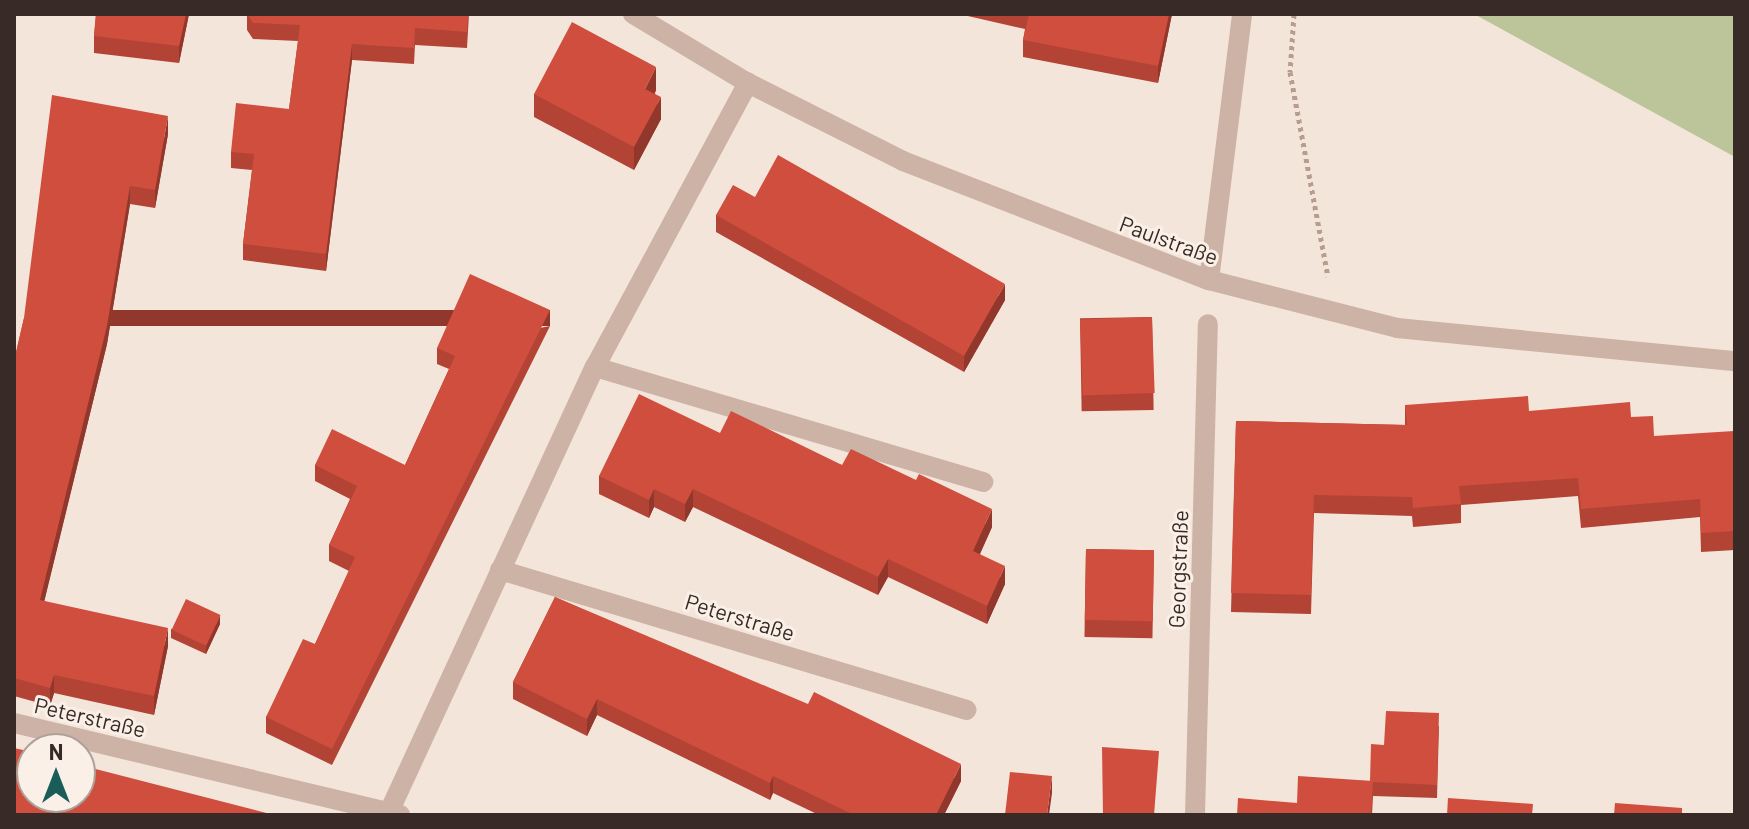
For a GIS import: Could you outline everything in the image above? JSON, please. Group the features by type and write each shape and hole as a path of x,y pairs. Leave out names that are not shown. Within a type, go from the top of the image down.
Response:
{"street":[{"name":"Paulstraße","path":"633,14 748,83 1026,214 1209,280 1397,328 1735,361"},
{"path":"1209,280 1242,14"},
{"name":"Peterstraße","path":"14,723 395,814 500,570 595,367 748,83"},
{"name":"Georgstraße","path":"1195,815 1208,324"},
{"path":"595,367 983,482"},
{"name":"Peterstraße","path":"500,570 966,710"}],"path":[{"path":"1294,14 1290,72 1326,239"}],"green space":[{"path":"1474,14 1735,14 1735,157"}],"building":[{"path":"96,14 186,14 179,46 94,36"},
{"path":"247,14 468,14 467,32 415,28 414,48 352,44 326,254 243,244 254,154 231,152 236,103 289,109 300,25 253,23"},
{"path":"1029,14 1169,14 1158,66 1023,40"},
{"path":"572,22 656,67 645,89 661,97 634,147 534,94"},
{"path":"52,95 168,116 155,190 130,186 107,326 40,600 168,628 154,696 54,675 50,688 14,678 14,361 24,318"},
{"path":"778,155 1005,284 964,356 716,215 733,185 755,197"},
{"path":"470,274 550,310 332,749 266,717 303,639 315,644 355,557 329,545 357,486 315,465 332,429 405,465 455,356 437,348"},
{"path":"1152,317 1155,393 1083,395 1080,320"},
{"path":"639,394 720,433 731,411 842,465 851,449 916,480 919,474 992,509 973,551 1005,566 987,606 888,559 878,577 693,489 685,504 654,489 649,500 599,476"},
{"path":"1528,396 1529,411 1630,402 1631,417 1653,416 1654,436 1734,431 1735,531 1701,533 1700,499 1581,509 1578,478 1459,486 1461,504 1413,508 1412,497 1314,495 1311,595 1231,593 1236,421 1407,425 1405,405"},
{"path":"1086,549 1154,550 1153,621 1085,620"},
{"path":"555,597 808,704 814,692 961,764 936,815 854,815 773,776 770,783 597,699 587,719 513,682"},
{"path":"186,599 220,615 206,646 172,630"},
{"path":"1386,711 1439,713 1437,785 1370,781 1371,744 1384,745"},
{"path":"1102,747 1159,751 1154,815 1103,815"},
{"path":"14,748 16,813 96,813 96,769 274,815 14,815"},
{"path":"1010,772 1052,776 1047,815 1005,815"},
{"path":"1298,776 1373,781 1371,815 1237,815 1238,798 1297,803"},
{"path":"1448,798 1533,804 1532,815 1447,815"},
{"path":"1615,803 1682,808 1682,815 1614,815"}]}
